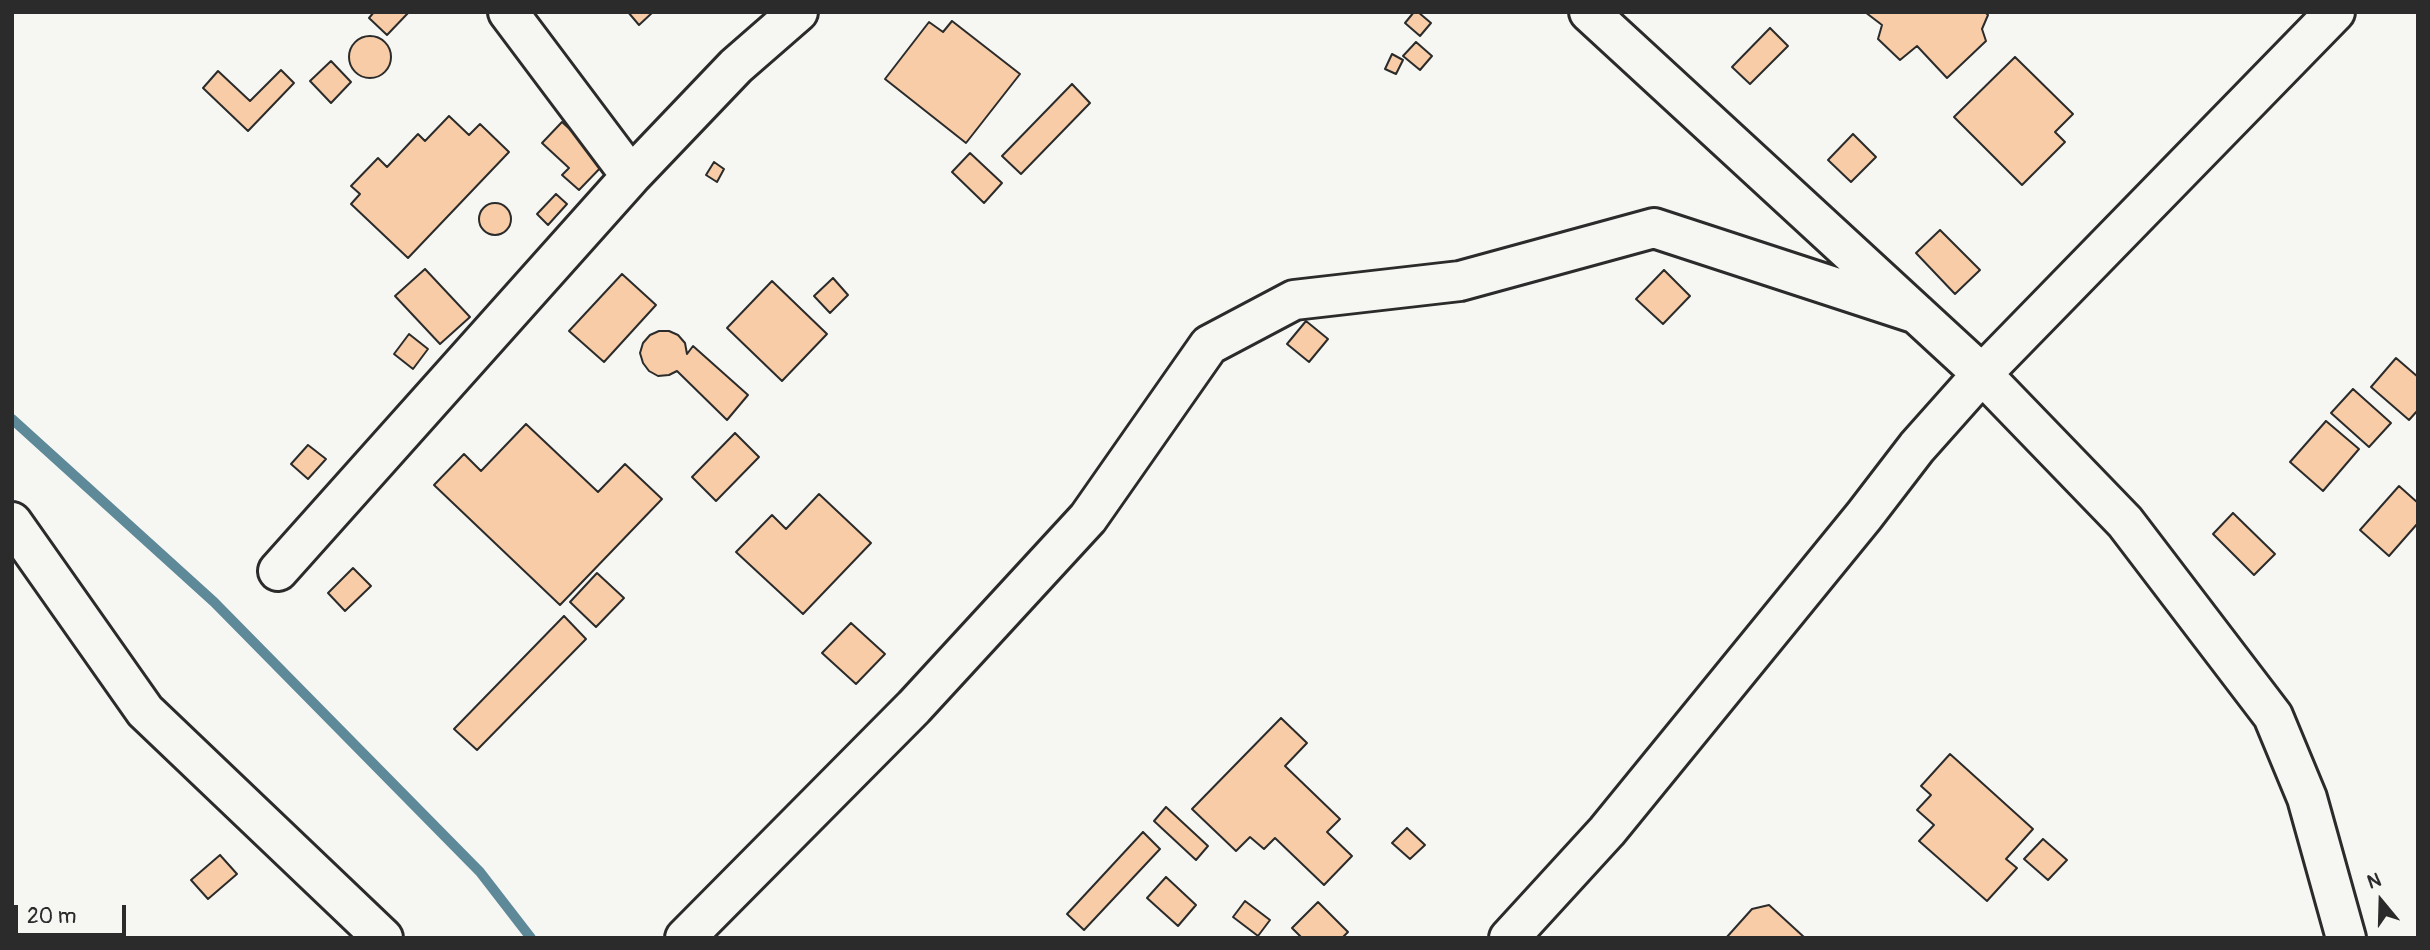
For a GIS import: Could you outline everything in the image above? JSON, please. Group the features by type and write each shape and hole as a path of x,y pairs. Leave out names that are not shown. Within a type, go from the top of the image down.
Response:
{"street":[{"path":"508,12 631,176"},
{"path":"278,571 631,176 736,66 798,12"},
{"path":"1589,12 1982,374 2125,522 2273,716 2307,798 2346,938"},
{"path":"1509,938 1607,831 1864,516 1917,447 1982,374 2334,12"},
{"path":"685,938 914,707 1088,518 1209,345 1294,300 1460,281 1654,228 1917,314"},
{"path":"12,522 145,711 383,938"}],"building":[{"path":"374,12 409,12 387,35 369,18"},
{"path":"628,12 653,12 639,25"},
{"path":"1414,12 1418,12 1431,23 1420,36 1405,23"},
{"path":"1865,12 1985,12 1988,15 1982,29 1986,41 1947,78 1917,46 1900,60 1878,39 1882,25"},
{"path":"952,21 1020,74 966,143 885,79 929,22 943,32"},
{"path":"1770,28 1788,46 1750,84 1732,67"},
{"path":"370,36 385,42 391,57 385,72 370,78 355,72 349,57 355,42"},
{"path":"1416,42 1432,56 1420,70 1403,56"},
{"path":"1392,54 1403,60 1396,74 1385,69"},
{"path":"2015,57 2073,114 2055,132 2065,142 2022,185 1954,117"},
{"path":"331,61 351,82 331,103 310,81"},
{"path":"281,70 294,83 248,131 203,88 218,71 250,101"},
{"path":"1072,84 1090,103 1021,174 1002,156"},
{"path":"449,116 469,135 480,124 509,152 408,258 351,204 360,194 351,186 378,158 387,167 418,134 425,141"},
{"path":"562,122 606,162 579,190 562,175 569,168 542,143"},
{"path":"1853,134 1876,157 1851,182 1828,160"},
{"path":"970,153 1002,183 984,203 952,172"},
{"path":"714,162 724,169 717,182 706,175"},
{"path":"556,194 567,204 548,225 537,214"},
{"path":"495,203 506,208 511,219 506,230 495,235 484,230 479,219 484,208"},
{"path":"1940,230 1980,270 1955,294 1916,253"},
{"path":"425,269 470,317 440,344 395,296"},
{"path":"1664,270 1690,296 1663,324 1636,299"},
{"path":"622,274 656,305 604,362 569,331"},
{"path":"833,278 848,295 830,313 814,296"},
{"path":"772,281 827,334 782,381 727,328"},
{"path":"1306,321 1328,339 1309,362 1287,344"},
{"path":"659,331 678,335 685,343 687,354 693,346 748,395 727,420 677,371 658,376 649,371 640,353 643,343 650,335"},
{"path":"409,334 428,349 413,369 394,354"},
{"path":"2396,358 2418,377 2418,410 2409,420 2371,387"},
{"path":"2353,389 2391,423 2369,447 2331,413"},
{"path":"2326,421 2359,449 2323,491 2290,462"},
{"path":"526,424 598,492 625,464 662,499 560,605 434,485 464,454 481,471"},
{"path":"735,433 759,457 716,501 692,477"},
{"path":"308,445 326,459 308,479 291,464"},
{"path":"2399,486 2418,503 2418,523 2389,556 2360,530"},
{"path":"819,494 871,543 803,614 736,552 772,515 786,529"},
{"path":"2233,513 2275,554 2254,575 2213,534"},
{"path":"353,568 371,586 345,611 328,593"},
{"path":"597,573 624,598 596,627 570,602"},
{"path":"564,616 586,639 477,750 454,729"},
{"path":"851,623 885,654 856,684 822,653"},
{"path":"1281,718 1307,743 1285,766 1340,819 1327,832 1352,856 1324,885 1275,838 1264,849 1250,837 1236,851 1192,809"},
{"path":"1950,754 2033,829 2006,859 2017,868 1987,901 1919,841 1934,825 1917,810 1931,795 1921,786"},
{"path":"1166,807 1208,846 1196,860 1154,821"},
{"path":"1407,828 1425,845 1410,859 1392,843"},
{"path":"1143,832 1160,849 1084,930 1067,914"},
{"path":"2043,839 2067,860 2048,880 2024,859"},
{"path":"220,855 237,874 208,899 191,880"},
{"path":"1166,877 1196,905 1178,926 1147,898"},
{"path":"1245,901 1270,920 1258,936 1233,917"},
{"path":"1318,902 1348,932 1342,938 1302,938 1292,928"},
{"path":"1769,905 1805,938 1726,938 1752,909"}],"waterway":[{"path":"12,419 214,602 480,872 531,938"}]}
